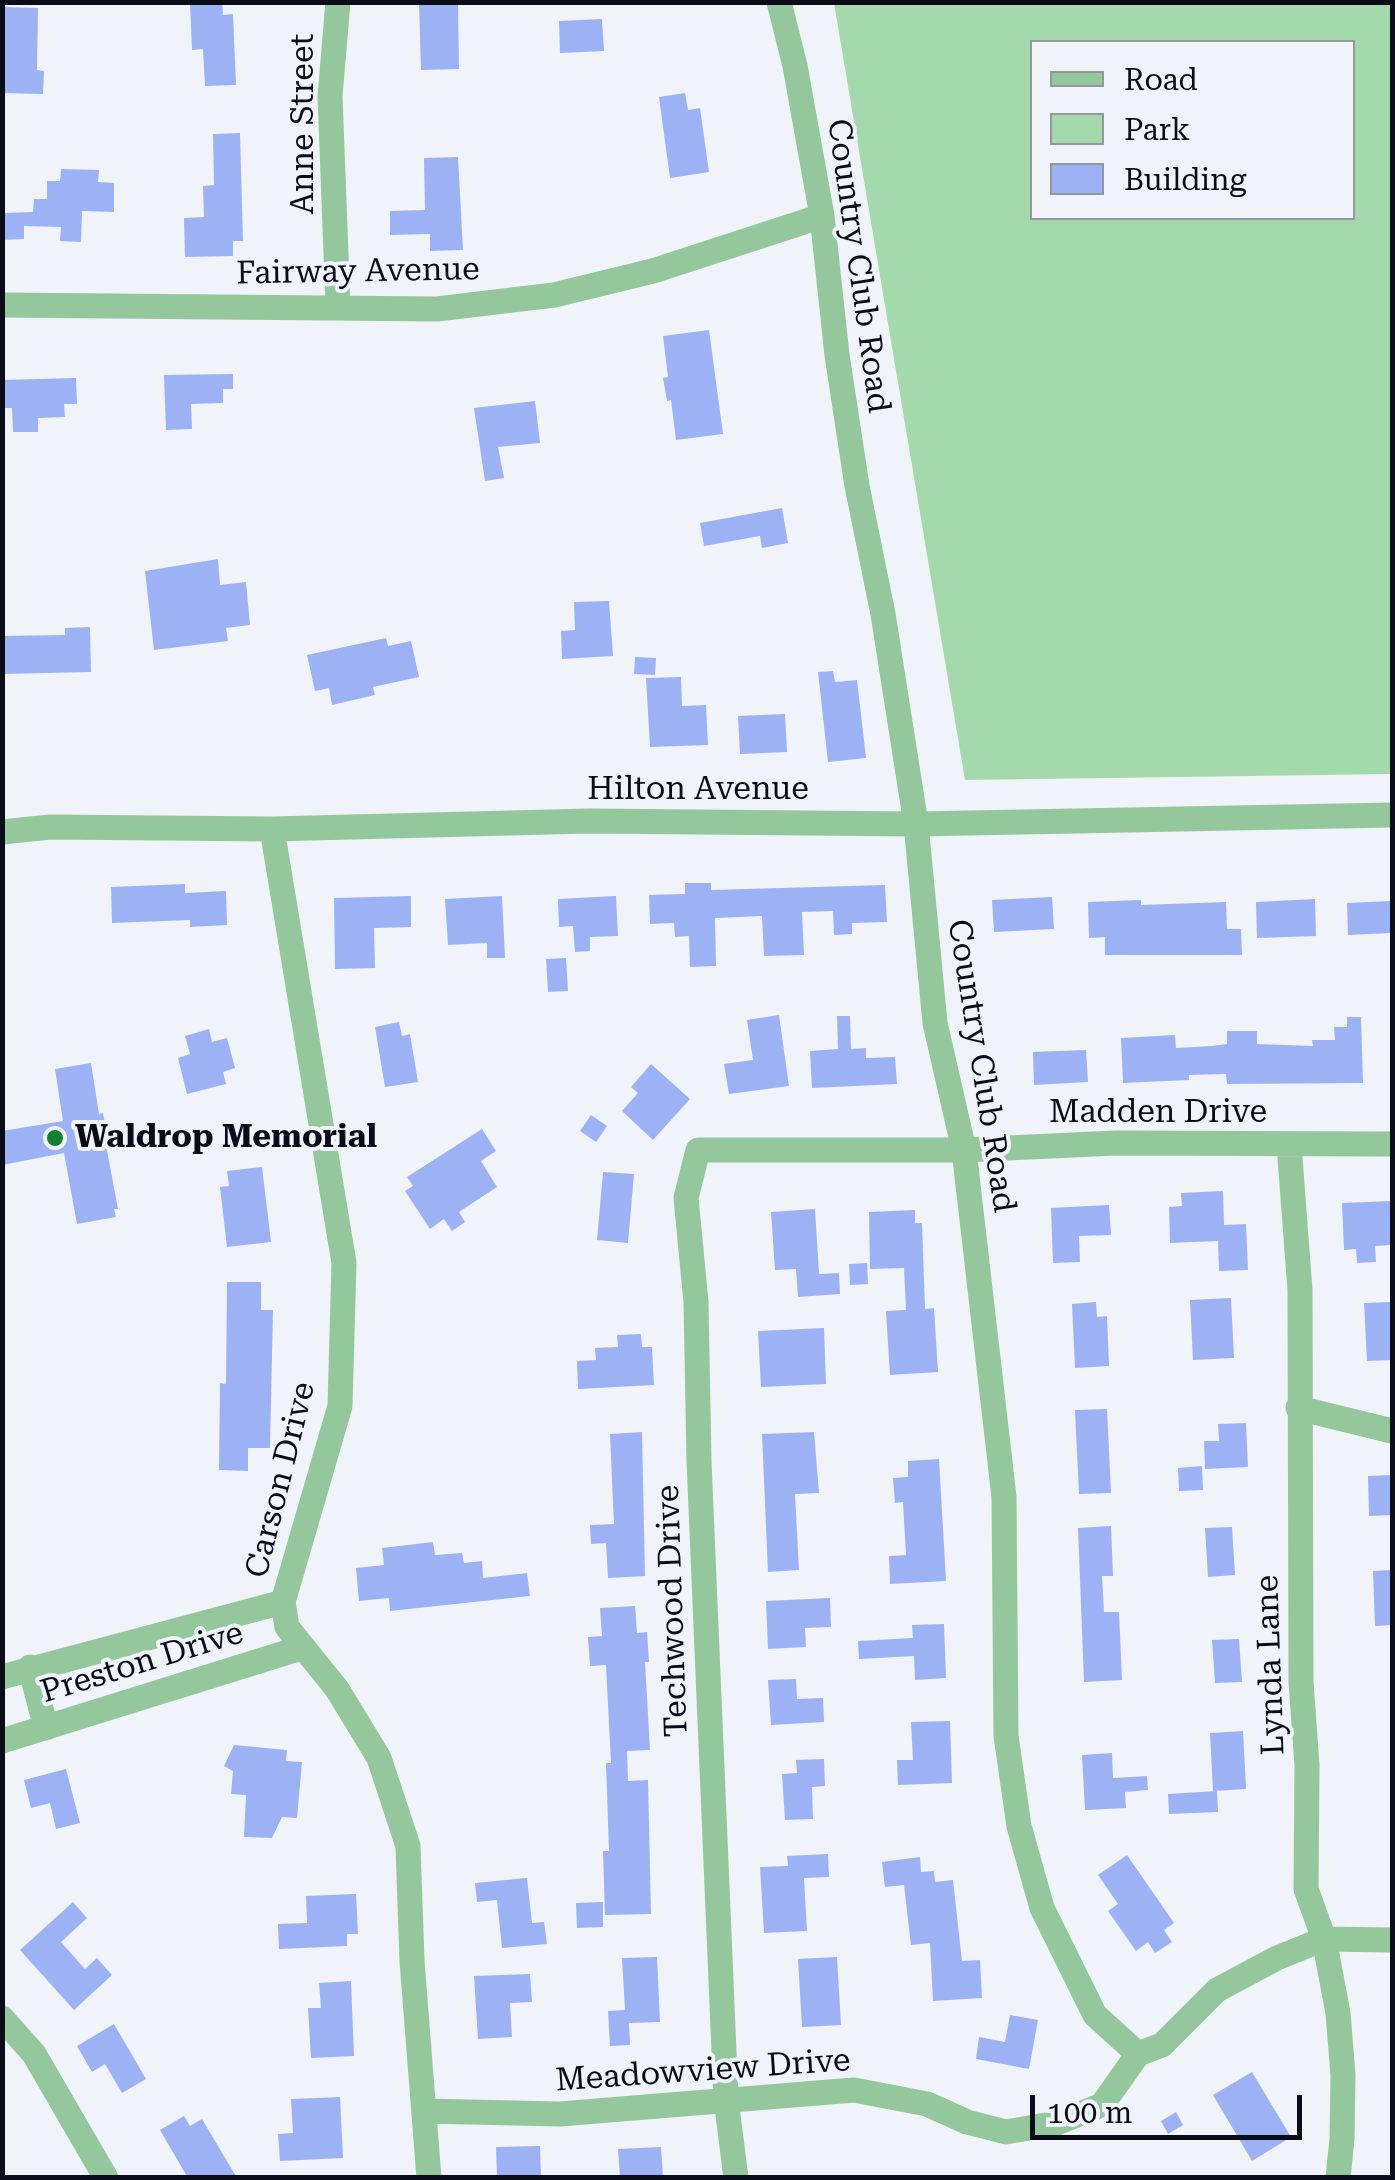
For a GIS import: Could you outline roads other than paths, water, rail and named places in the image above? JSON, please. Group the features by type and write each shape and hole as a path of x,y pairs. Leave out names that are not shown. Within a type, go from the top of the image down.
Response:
{"street":[{"name":"Anne Street","path":"338,2 330,96 338,306"},
{"name":"Country Club Road","path":"779,2 795,66 822,216 857,486 916,824 935,1022 964,1150 1004,1497 1006,1736 1019,1826 1042,1908 1096,2015 1138,2054"},
{"name":"Fairway Avenue","path":"2,305 438,310 554,295 653,270 822,216"},
{"name":"Hilton Avenue","path":"2,832 50,827 272,829 589,821 916,824 1392,815"},
{"name":"Carson Drive","path":"272,829 344,1263 340,1406 283,1602 287,1628 337,1689 378,1758 408,1846 428,2178"},
{"name":"Madden Drive","path":"804,1150 964,1150 1116,1143 1392,1144"},
{"name":"Lynda Lane","path":"1290,1145 1300,1290 1298,1408 1306,1890 1324,1939 1338,2013 1343,2076 1338,2178"},
{"name":"Techwood Drive","path":"736,2178 726,2099 696,1302 686,1198 698,1150 804,1150"},
{"path":"1298,1408 1392,1431"},
{"name":"Preston Drive","path":"2,1677 283,1602"},
{"name":"Preston Drive","path":"2,1741 300,1648"},
{"path":"30,1667 46,1728"},
{"name":"Meadowview Drive","path":"424,2111 560,2114 854,2090 927,2104 967,2122 1006,2132 1058,2123 1102,2105 1138,2054 1162,2045 1218,1990 1277,1958 1324,1939 1392,1940"},
{"path":"2,2018 34,2054 106,2178"}],"place":[{"name":"Waldrop Memorial","path":"55,1138"}]}
